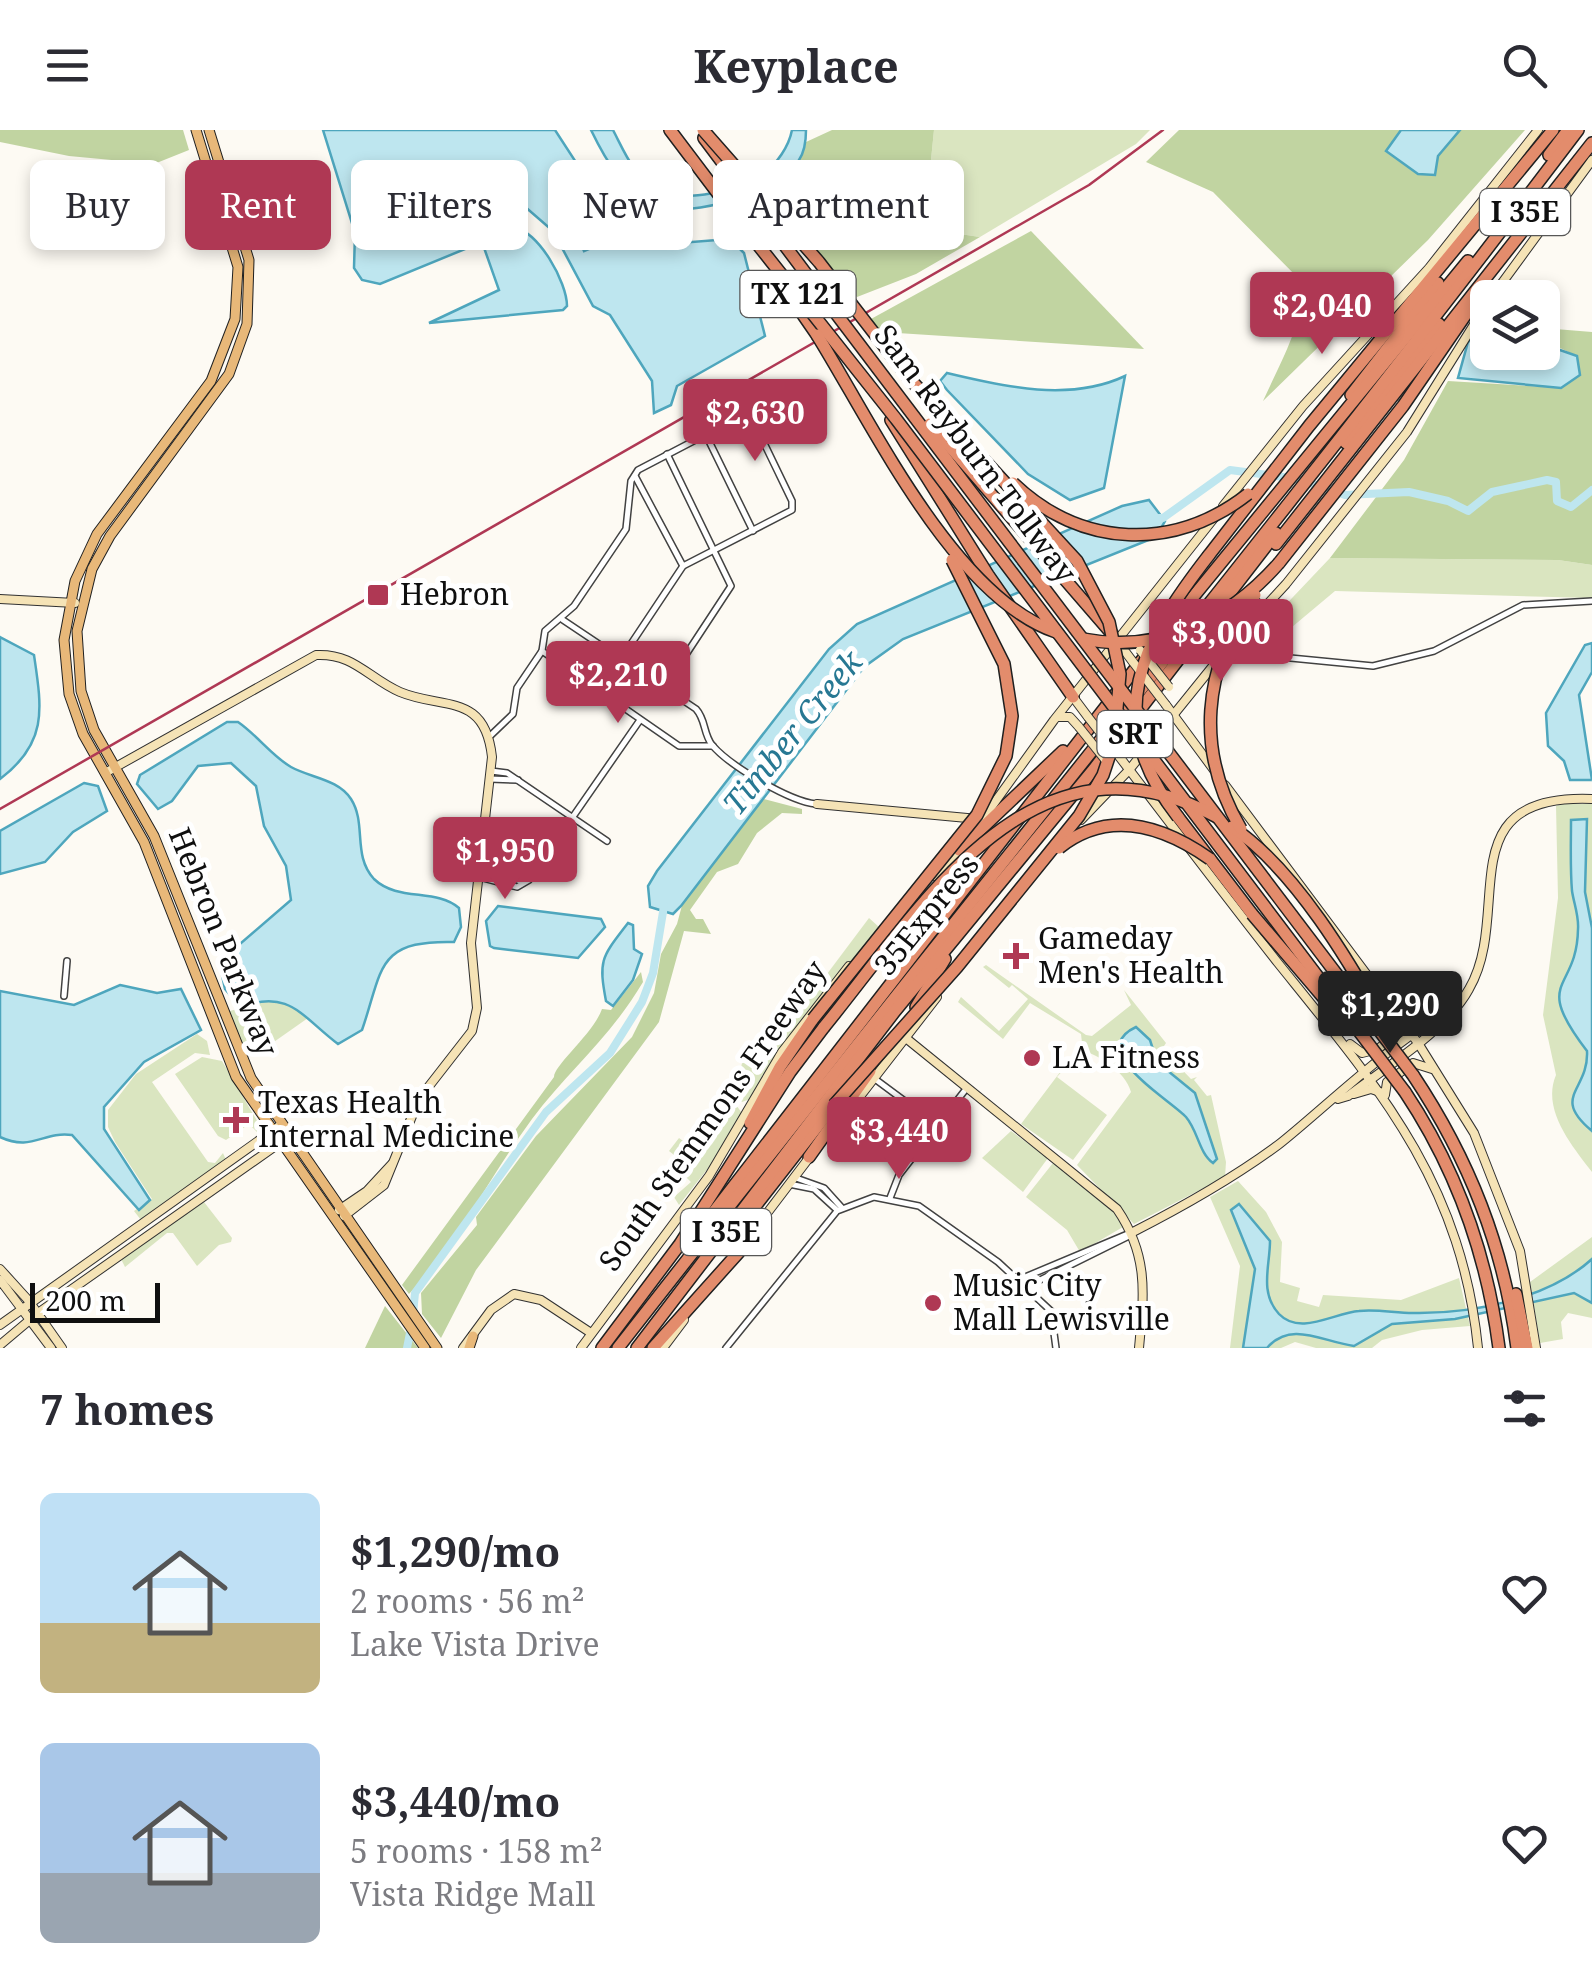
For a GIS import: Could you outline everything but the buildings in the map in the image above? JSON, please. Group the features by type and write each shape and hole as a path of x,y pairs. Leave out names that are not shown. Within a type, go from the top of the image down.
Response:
{"highway":[{"name":"TX 121","path":"670,130 713,187"},
{"name":"TX 121","path":"700,130 825,299"},
{"path":"644,1345 834,1105 1048,856 1091,797 1114,742 1120,702 1116,648 1101,600 1077,561 896,363 819,262 700,130"},
{"path":"1224,652 1289,520 1327,454 1426,335 1522,172 1553,130"},
{"name":"South Stemmons Freeway","path":"606,1348 1002,844 1080,731 1272,499 1327,454 1426,335 1565,130"},
{"path":"1321,950 1232,814 1218,781 1210,746 1210,698 1222,653 1238,620 1278,563 1385,429 1426,335 1455,289 1578,130"},
{"name":"South Stemmons Freeway","path":"1455,289 1588,130"},
{"path":"947,420 1034,501 1077,526 1108,534 1154,535 1199,524 1231,508 1455,289 1511,249 1592,143"},
{"path":"759,250 818,335 938,529 971,575 1013,611 1068,636 1110,643 1171,636 1211,620 1247,596 1278,563"},
{"name":"TX 121","path":"763,250 864,376"},
{"path":"825,299 835,303 957,457 1045,552 1114,637"},
{"name":"Sam Rayburn Tollway","path":"825,299 1415,1077 1474,1184 1517,1291 1521,1312 1516,1348"},
{"path":"864,376 988,574 1069,692"},
{"name":"Sam Rayburn Tollway","path":"864,376 1403,1090 1459,1191 1492,1294 1496,1348"},
{"path":"1289,520 1325,484 1327,454"},
{"path":"1273,470 1161,618 1138,681 1140,740 1154,780 1258,923 1403,1090"},
{"name":"I 35E","path":"644,1345 808,1122 1289,520"},
{"name":"35Express","path":"618,1348 1289,520"},
{"path":"736,1155 764,1094 813,1019 977,815 1006,756 1012,716 1004,664 938,529"},
{"path":"959,850 1080,731"},
{"path":"606,1348 824,1027 959,862 986,836 1058,800 1102,791 1140,792 1203,810 1239,832 1268,857 1362,985 1415,1077"},
{"path":"1048,856 1084,832 1136,824 1159,829 1210,859"},
{"path":"809,1157 925,994 962,929"},
{"path":"644,1345 738,1252"},
{"path":"626,1348 685,1262"},
{"path":"1521,1312 1527,1348"}],"main road":[{"name":"South Stemmons Freeway","path":"663,1348 1054,849 1129,770 1377,471 1439,381 1455,289 1538,130"},
{"path":"75,603 110,536 234,366 247,324 249,260 231,190 210,132"},
{"path":"99,752 81,691 75,603 98,534 215,375 235,319 238,268 198,134"},
{"name":"South Stemmons Freeway","path":"1504,280 1592,160"},
{"name":"South Stemmons Freeway","path":"581,1348 708,1176 782,1052 830,986 959,850 1054,720 1069,692 1103,659 1114,637 1133,622 1283,431 1391,309 1455,289 1470,294"},
{"path":"0,599 75,603"},
{"path":"1133,622 1131,636 1168,687 1178,694 1189,693"},
{"path":"1114,637 1436,1071 1484,1152 1512,1224 1521,1312 1536,1348"},
{"path":"105,773 316,655 340,656 396,690 456,704 475,715 489,737 490,775 471,943 476,1020 466,1041 426,1086 384,1185 333,1219"},
{"path":"1103,659 1121,656 1133,662"},
{"path":"1069,692 1385,1096 1436,1187 1470,1295 1478,1348"},
{"path":"1054,720 1065,716 1080,731 1115,775 1112,786"},
{"name":"Hebron Parkway","path":"99,752 115,767 154,836 238,1049 282,1124 437,1348"},
{"name":"Hebron Parkway","path":"99,752 105,773 142,838 226,1054 271,1131 425,1348"},
{"path":"1116,752 1139,756"},
{"path":"1112,786 1129,779 1141,786"},
{"path":"1132,1232 1226,1182 1443,1018 1464,998 1478,972 1488,877 1499,838 1534,806 1562,799 1592,799"},
{"path":"817,804 982,820"},
{"path":"171,916 183,911"},
{"path":"1320,1012 1362,1053 1378,1049 1396,1034 1396,1014"},
{"path":"907,1040 1099,1192 1132,1232 1145,1286 1139,1348"},
{"path":"226,1054 238,1049"},
{"path":"1385,1096 1387,1082 1413,1063 1436,1071"},
{"path":"1349,1095 1369,1075"},
{"path":"1338,1099 1370,1089 1385,1096"},
{"path":"0,1325 282,1124"},
{"path":"0,1345 34,1316 290,1135"},
{"path":"105,1248 114,1259"},
{"path":"0,1269 34,1316 51,1348"},
{"path":"0,1280 26,1304"},
{"path":"466,1348 498,1302 518,1294 541,1300 591,1333"},
{"path":"34,1316 62,1348"}],"street":[{"path":"489,737 513,714 517,688 542,651 545,631 563,620 626,528 634,475 750,412 793,506 789,512 683,566 621,659"},
{"path":"705,434 753,531"},
{"path":"664,688 726,596 730,582 667,454"},
{"path":"634,475 683,566"},
{"path":"1241,632 1269,656 1373,666 1434,652 1523,605 1592,602"},
{"path":"563,620 704,718 706,733 716,748 784,795 817,804"},
{"path":"542,651 679,746 716,748"},
{"path":"478,877 516,887 525,883 640,720"},
{"path":"695,746 706,733"},
{"path":"490,775 518,780 607,841"},
{"path":"480,864 525,883"},
{"path":"64,996 66,961"},
{"path":"875,1079 938,1126"},
{"path":"890,1199 899,1175 968,1087"},
{"path":"791,1181 814,1189 839,1209"},
{"path":"726,1348 839,1209 866,1199 890,1199 940,1217 1026,1287 1054,1318 1056,1348"},
{"path":"1018,1280 1132,1232"},
{"path":"1026,1287 1128,1239 1132,1232"}],"green space":[{"path":"0,130 183,130 189,150 164,160 112,160 0,142"},
{"path":"832,130 934,130 931,160 798,160 806,142"},
{"path":"934,130 1150,130 1136,144 980,237 964,235 964,160 931,160"},
{"path":"1179,130 1525,130 1428,240 1263,401 1295,329 1303,283 1213,192 1146,162"},
{"path":"1031,231 1144,349 882,332 871,319"},
{"path":"964,235 980,237 964,246"},
{"path":"815,250 958,250 916,274 857,297"},
{"path":"1560,329 1592,332 1592,565 1558,560 1330,558 1404,460 1448,381 1561,388 1577,356 1560,348"},
{"path":"1330,558 1558,560 1592,565 1592,598 1335,591 1267,648 1255,637"},
{"path":"760,798 802,809 802,814 782,813 757,833 738,864 717,872 690,910 696,919 703,919 711,934 684,931 659,1022 476,1270 441,1338 422,1314 421,1293 477,1225 476,1217 536,1136 632,1037 654,993 661,954 677,924 684,898"},
{"path":"1592,804 1592,1172 1568,1140 1556,1114 1552,1088 1556,1075 1543,1015 1558,898 1556,806"},
{"path":"869,918 879,927 877,933 811,1009 750,1099 742,1102 735,1095 742,1063 760,1062 781,1034 777,1031 792,1012 794,1018"},
{"path":"986,965 1086,1035 1092,1036 1131,1005 1124,990 1166,1043 1162,1049 1191,1079 1197,1077 1194,1080 1207,1096 1211,1095 1226,1162 1225,1177 1134,1224 1077,1165 1131,1092 1110,1065 1081,1050 1057,1077 1107,1115 1073,1160 1021,1124 1082,1043 1081,1034 1030,1003 1003,1039 958,1002 961,997 999,1031 1028,999 983,967"},
{"path":"641,972 643,982 630,1002 532,1119 443,1253 409,1294 402,1285 560,1065 602,1009 611,1010"},
{"path":"274,999 289,1002 308,1018 261,1051 255,1042 241,1046 226,1012"},
{"path":"197,1034 207,1041 210,1055 195,1053 152,1082 208,1162 215,1163 223,1153 226,1160 141,1220 134,1211 152,1199 115,1142 108,1127 108,1110 136,1074"},
{"path":"202,1057 222,1061 259,1124 260,1135 249,1124 226,1140 218,1136 175,1074"},
{"path":"733,1101 742,1113 724,1148 679,1205 674,1197 691,1182 677,1168 682,1161 669,1151 679,1138 693,1148"},
{"path":"1011,1131 1048,1158 1023,1192 982,1158"},
{"path":"1053,1163 1113,1211 1123,1227 1080,1252 1067,1230 1026,1197"},
{"path":"1238,1181 1266,1212 1282,1242 1280,1282 1300,1288 1297,1301 1319,1307 1323,1295 1401,1300 1459,1278 1470,1326 1422,1330 1382,1340 1372,1348 1316,1348 1295,1342 1281,1348 1230,1348 1240,1266 1210,1197"},
{"path":"204,1202 232,1238 231,1242 219,1245 197,1266 173,1233 167,1233 125,1267 121,1259"},
{"path":"1592,1237 1592,1318 1568,1313 1561,1322 1563,1339 1540,1343 1530,1282"},
{"path":"385,1306 418,1348 365,1348"}],"water":[{"path":"323,130 555,130 575,160 548,160 548,227 528,209 528,160 351,160 351,220"},
{"path":"591,130 613,130 629,160 607,160"},
{"path":"792,130 806,130 799,160 778,160"},
{"path":"1401,130 1460,130 1438,156 1435,175 1418,174 1386,151"},
{"path":"713,193 711,206 693,209 693,195"},
{"path":"528,234 549,259 562,284 567,306 563,310 429,323 499,290 485,250 528,250"},
{"path":"713,240 713,250 744,253 765,336 677,386 671,405 654,413 652,381 610,315 593,306 563,250 693,250 693,242"},
{"path":"355,250 463,250 380,284 362,280 354,268"},
{"path":"1468,342 1470,370 1560,370 1560,350 1577,356 1580,375 1561,388 1458,378"},
{"path":"947,373 1037,390 1082,388 1125,376 1104,488 1070,500 1028,474 947,390 940,381"},
{"path":"1149,500 1165,521 1156,537 903,639 864,667 681,906 673,914 650,907 648,886 657,871 829,649 857,624 1122,506"},
{"path":"0,637 34,655 39,708 38,724 27,752 0,779"},
{"path":"1592,643 1592,672 1579,695 1592,780 1570,780 1564,761 1548,746 1546,713 1585,645"},
{"path":"227,722 238,722 291,767 346,792 356,809 363,860 374,879 394,890 439,898 459,908 461,927 454,942 409,946 396,953 380,975 362,1030 338,1044 294,1008 271,1001 240,1007 225,989 219,962 291,900 286,866 264,826 256,786 231,763 198,766 172,801 158,809 137,784 140,775"},
{"path":"84,783 98,786 107,811 73,832 45,862 0,874 0,831"},
{"path":"1587,819 1585,892 1592,928 1592,1131 1580,1119 1572,1101 1583,1075 1587,1051 1570,1027 1559,997 1576,950 1578,929 1571,882 1571,820"},
{"path":"498,906 601,919 605,927 578,958 494,948 490,946 486,921"},
{"path":"628,923 633,925 634,949 642,954 633,980 613,1006 606,1001 604,959"},
{"path":"120,985 157,993 181,989 201,1030 144,1062 104,1107 104,1129 150,1200 139,1210 72,1135 29,1142 0,1137 0,991 74,1005"},
{"path":"1136,1027 1150,1040 1157,1062 1195,1093 1217,1159 1213,1163 1186,1117 1125,1062 1120,1049 1123,1037"},
{"path":"1239,1204 1270,1241 1267,1288 1273,1306 1287,1320 1297,1323 1318,1322 1359,1311 1436,1313 1484,1307 1532,1294 1574,1273 1592,1259 1592,1303 1574,1293 1455,1319 1392,1324 1354,1346 1297,1334 1286,1335 1267,1348 1243,1348 1255,1269 1231,1210"}],"waterway":[{"name":"Timber Creek","path":"1155,518 1163,518 1230,470 1298,479 1345,495 1409,492 1448,501 1468,511 1492,492 1547,480 1556,482 1557,501 1571,507 1592,490"},
{"name":"Timber Creek","path":"413,1314 415,1293 546,1112 610,1053 642,1002 653,973 664,906"},
{"name":"Timber Creek","path":"407,1348 411,1328"}],"railway":[{"path":"0,809 1089,185 1163,130"}],"place":[{"name":"Hebron","path":"378,595"},
{"name":"Gameday Men's Health","path":"1016,956"},
{"name":"LA Fitness","path":"1032,1058"},
{"name":"Texas Health Internal Medicine","path":"236,1120"},
{"name":"Music City Mall Lewisville","path":"933,1303"}]}
